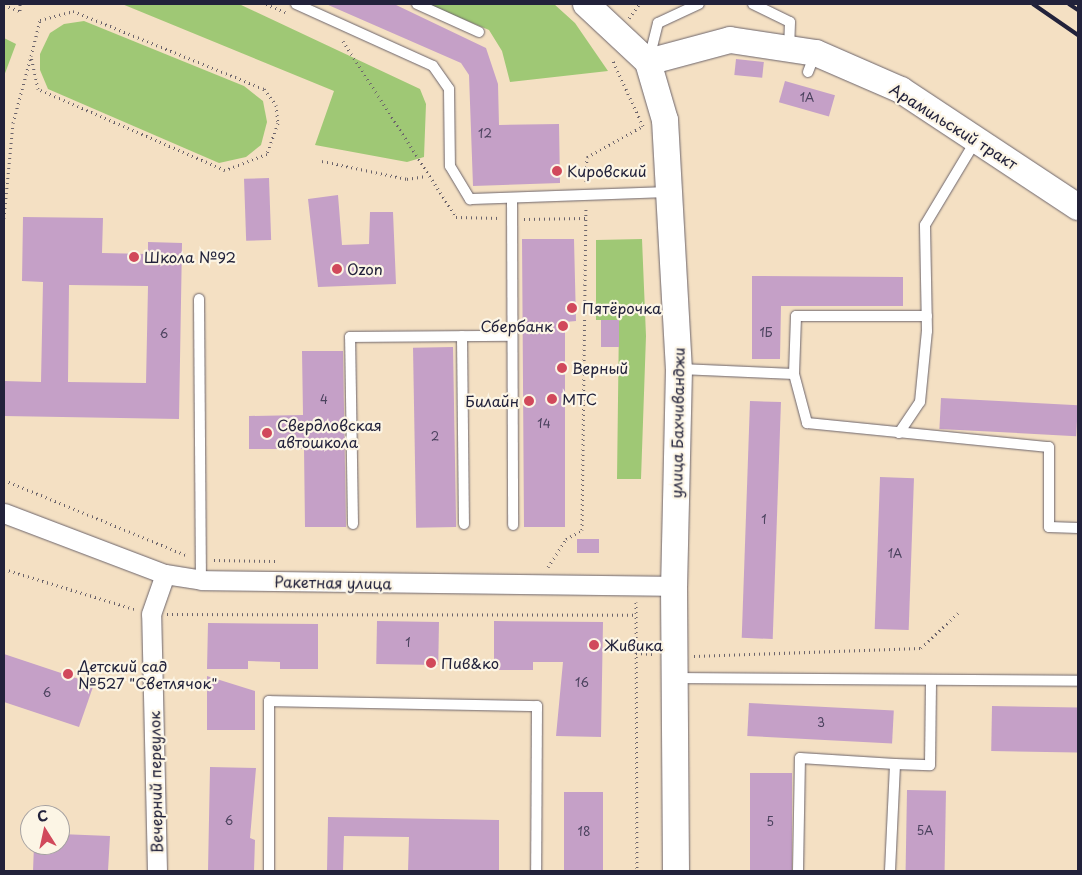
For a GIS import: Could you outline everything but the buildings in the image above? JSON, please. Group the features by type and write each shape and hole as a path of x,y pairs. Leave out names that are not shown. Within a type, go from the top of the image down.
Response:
{"main road":[{"path":"586,4 648,62"},
{"name":"Арамильский тракт","path":"648,62 730,40 789,46 812,62 901,90 977,138 1078,207"},
{"name":"улица Бахчиванджи","path":"648,62 665,120 672,192 679,369 674,586 676,871"}],"street":[{"name":"Ракетная улица","path":"4,512 165,574 201,580 674,586"},
{"name":"Вечерний переулок","path":"157,871 151,614 165,574"}],"lane":[{"path":"296,4 433,66 449,89 450,166 470,199 672,192"},
{"path":"417,4 479,32"},
{"path":"648,62 658,23 699,4"},
{"path":"753,4 790,22 789,46"},
{"path":"900,433 920,402 927,316 925,225 977,138"},
{"path":"512,198 513,525"},
{"path":"200,299 201,580"},
{"path":"927,316 796,316 794,374 807,423 1050,448 1049,527 1078,528"},
{"path":"462,336 464,524"},
{"path":"353,524 350,337 512,336"},
{"path":"679,369 794,374"},
{"path":"676,667 931,680 1078,681"},
{"path":"798,871 800,758 895,764 930,764 931,680"},
{"path":"268,871 269,701 537,706 536,871"},
{"path":"890,871 895,764"}],"path":[{"path":"4,5 20,11 20,4"},
{"path":"266,4 290,14"},
{"path":"4,218 13,123 30,56 40,20 73,11 264,89 276,105 278,123 273,143 267,154 252,163 224,170 38,89 30,56"},
{"path":"340,36 426,176 456,217 512,219 586,218"},
{"path":"546,569 566,539 582,530 587,157 643,126 622,73 607,52"},
{"path":"322,161 406,179 426,176"},
{"path":"4,480 200,559 279,562"},
{"path":"4,568 151,614 634,615"},
{"path":"536,569 556,570"},
{"path":"637,871 636,653 634,615 638,586"},
{"path":"636,653 676,667 921,648 958,613"}],"green space":[{"path":"122,4 239,4 420,89 426,104 424,157 407,162 315,145 334,91"},
{"path":"427,4 554,4 575,23 608,71 510,82 502,51 489,30"},
{"path":"84,21 244,86 263,101 267,122 261,145 246,157 219,163 48,89 40,70 40,54 50,33 64,24"},
{"path":"4,38 16,44 4,76"},
{"path":"642,239 646,336 641,479 617,479 619,320 596,320 596,240"}],"railway":[{"path":"1033,4 1078,35"},
{"path":"1069,4 1078,10"}],"place":[{"name":"Кировский","path":"557,171"},
{"name":"Школа №92","path":"134,257"},
{"name":"Ozon","path":"337,269"},
{"name":"Пятёрочка","path":"572,308"},
{"name":"Сбербанк","path":"563,326"},
{"name":"Верный","path":"562,368"},
{"name":"МТС","path":"552,399"},
{"name":"Билайн","path":"529,401"},
{"name":"Свердловская автошкола","path":"267,433"},
{"name":"Живика","path":"594,645"},
{"name":"Пив&ко","path":"431,663"},
{"name":"Детский сад №527 \"Светлячок\"","path":"68,674"}]}
